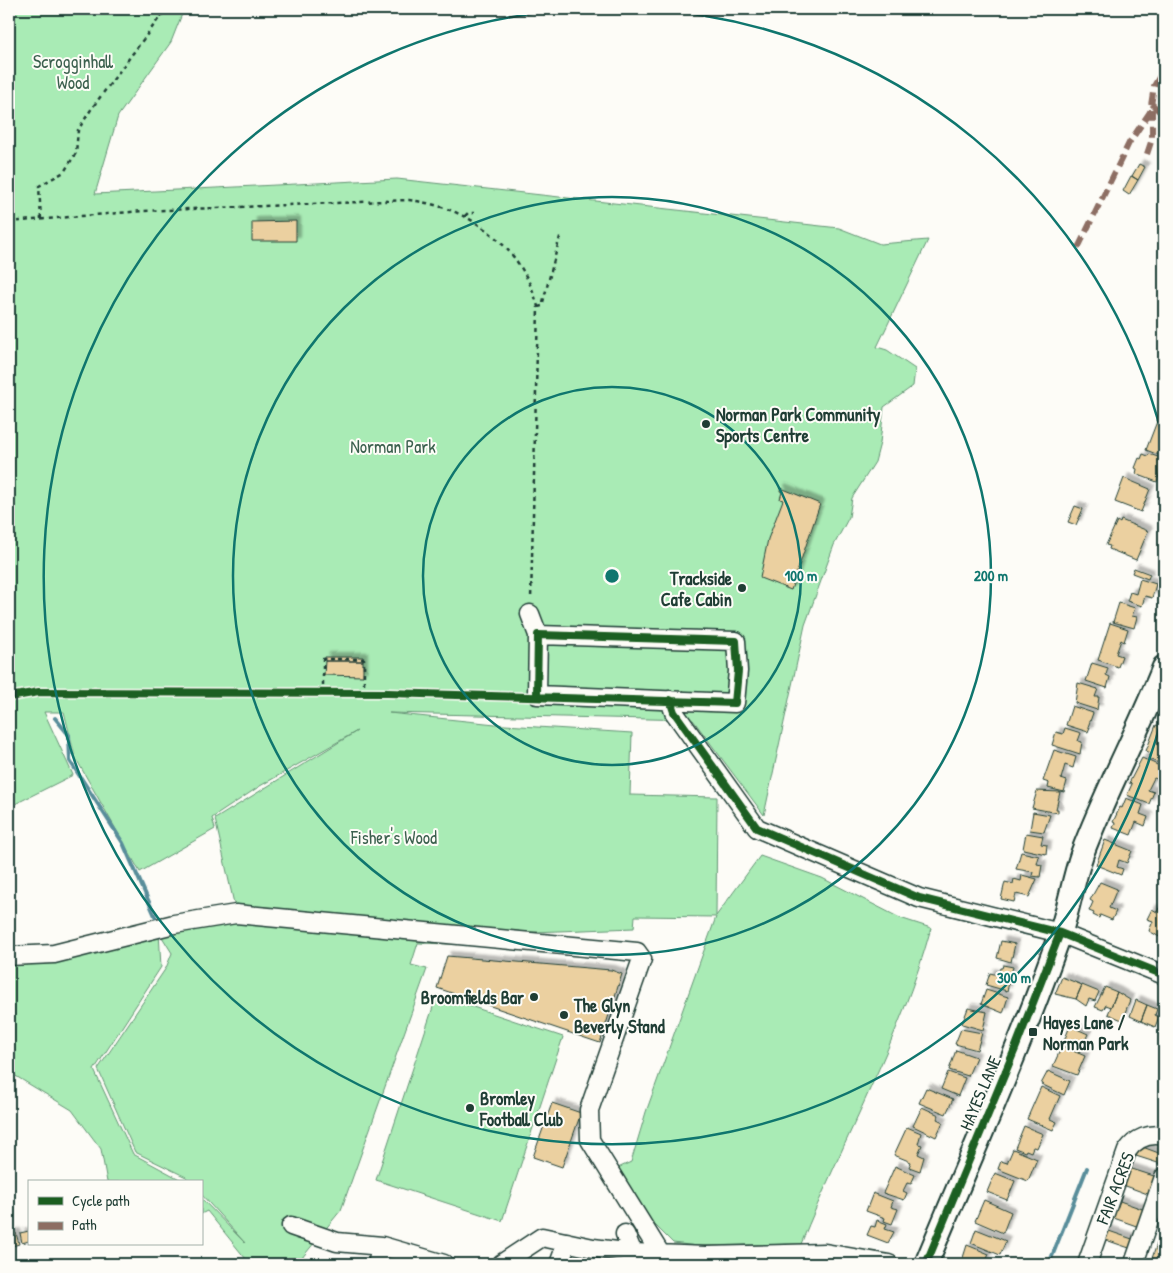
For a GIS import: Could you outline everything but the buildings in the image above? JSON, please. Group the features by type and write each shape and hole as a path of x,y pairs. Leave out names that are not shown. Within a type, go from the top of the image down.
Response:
{"main road":[{"name":"HAYES LANE","path":"926,1264 1015,1049 1060,933 1082,855 1147,712 1164,667"}],"street":[{"path":"530,614 538,635 537,695 736,703 738,671 736,641 538,635"},
{"path":"670,700 674,712 757,828 920,898 1060,933 1164,975"},
{"path":"9,956 54,954 174,924 236,914 637,952 642,959 589,1110 590,1140 666,1257"},
{"name":"FAIR ACRES","path":"1087,1264 1127,1151 1138,1140 1157,1134 1164,1136"},
{"path":"1134,1263 1164,1177"},
{"path":"291,1226 336,1242 382,1246 444,1264"},
{"path":"625,1234 633,1253"},
{"path":"501,1264 542,1237 666,1257 825,1253 890,1264"},
{"path":"559,1264 567,1242"},
{"path":"377,1264 382,1246"}],"path":[{"path":"41,219 39,186 64,172 76,153 78,130 92,108 166,9"},
{"path":"9,222 143,211 409,200 432,203 466,216 485,228 514,257 529,280 538,307 530,614"},
{"path":"466,216 468,213 474,213"},
{"path":"538,307 542,306 561,233"},
{"path":"313,692 327,693 324,659 364,659 364,692"}],"green space":[{"path":"9,9 184,9 171,42 118,116 95,194 397,179 839,228 880,244 928,240 877,347 887,350 915,369 913,386 884,407 880,443 875,462 852,498 849,517 834,545 805,625 764,815 693,720 389,713 505,725 632,733 630,795 717,797 716,916 760,856 822,878 900,918 931,928 919,969 888,1049 801,1244 697,1246 673,1243 639,1209 618,1168 631,1162 646,1112 716,917 635,916 634,928 508,933 511,946 418,943 411,965 427,969 341,1210 297,1264 250,1264 207,1211 202,1214 202,1199 245,1243 202,1195 202,1180 189,1180 135,1152 98,1069 166,968 172,953 159,932 161,967 94,1070 133,1154 181,1180 107,1180 101,1149 72,1110 9,1072 9,961 235,908 215,819 357,731 260,786 212,818 215,829 140,872 75,757 64,712 44,712 73,775 9,807"},
{"name":"Bromley Football Club","path":"437,995 563,1037 502,1221 376,1180"}],"waterway":[{"path":"55,718 69,735 70,761 123,843 156,918"},
{"path":"1049,1264 1087,1168"}],"marked path":[{"path":"1078,248 1129,143 1150,112 1154,86 1164,69"},
{"path":"1152,104 1164,116"},
{"path":"1147,154 1152,139 1152,109"}],"cycle path":[{"path":"9,697 39,692 388,693 735,703 738,671 736,641 538,635 537,695"},
{"path":"670,700 674,712 757,828 919,898 1060,933 1164,975"},
{"path":"926,1264 1015,1049 1060,933"}],"place":[{"name":"Norman Park Community Sports Centre","path":"706,424"},
{"name":"Trackside Cafe Cabin","path":"742,588"},
{"name":"Broomfields Bar","path":"534,997"},
{"name":"The Glyn Beverly Stand","path":"564,1015"},
{"name":"Hayes Lane / Norman Park","path":"1033,1032"},
{"name":"Bromley Football Club","path":"470,1108"}],"park label":[{"name":"Scrogginhall Wood","path":"73,71"},
{"name":"Norman Park","path":"393,446"},
{"name":"Fisher's Wood","path":"394,837"}]}
